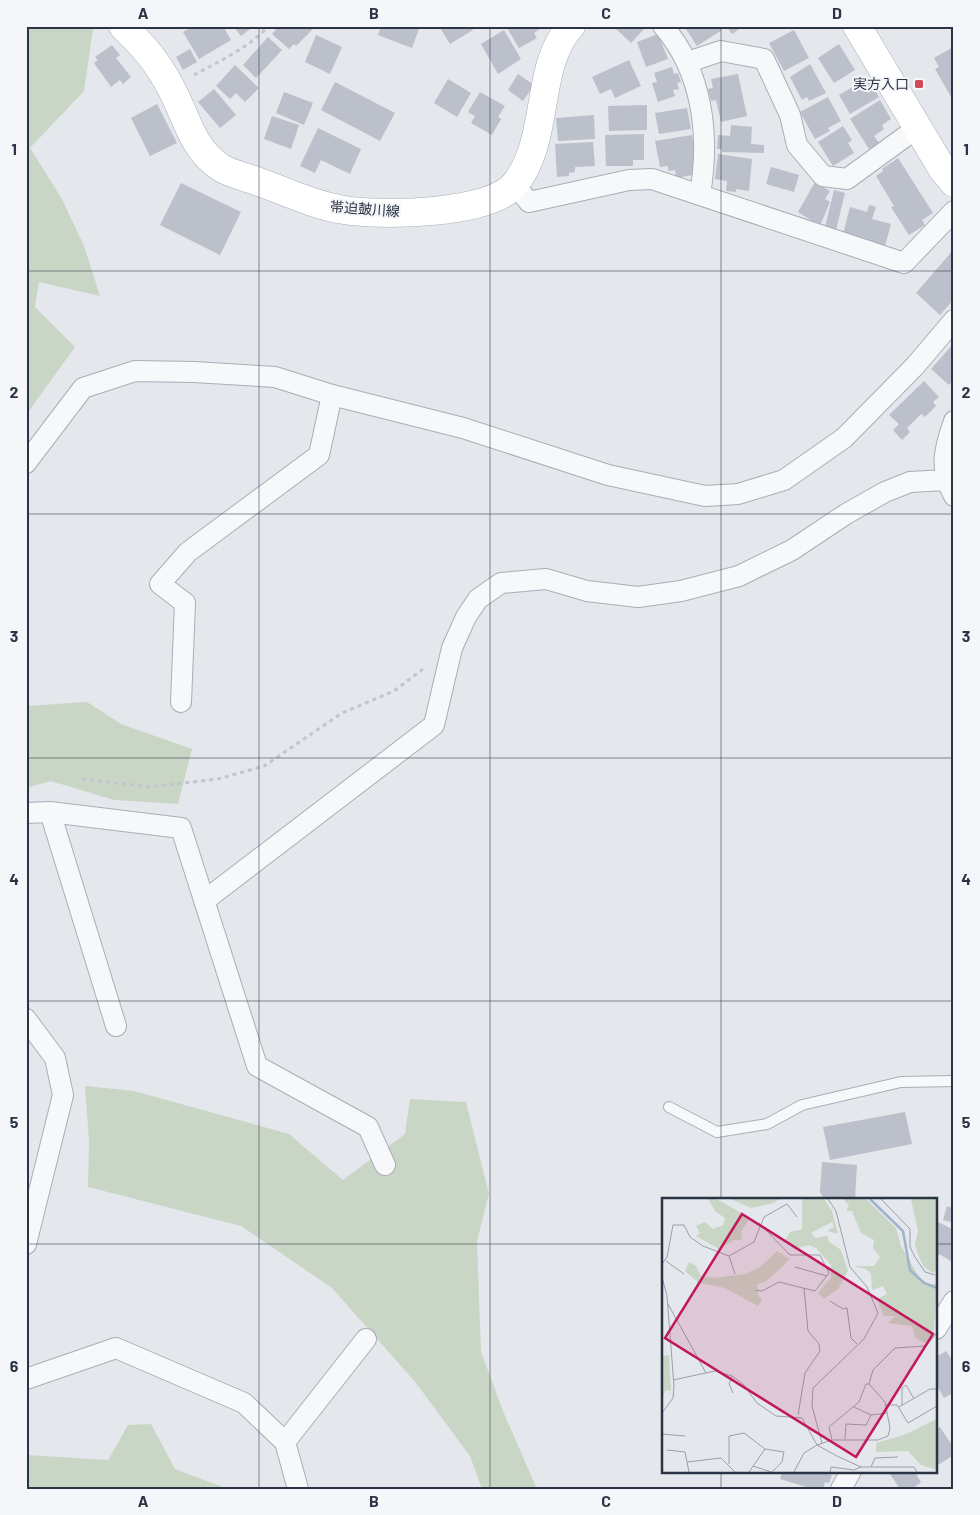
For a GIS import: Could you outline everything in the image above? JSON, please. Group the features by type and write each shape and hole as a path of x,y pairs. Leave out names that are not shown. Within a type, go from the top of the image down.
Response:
{"street":[{"name":"帯迫皷川線","path":"122,26 151,53 172,88 195,142 220,167 311,204 346,211 419,213 492,200 515,185 532,155 551,63 565,33 572,26"},
{"path":"663,26 688,62 702,115 706,161 700,194"},
{"path":"857,26 917,128 954,183"},
{"path":"688,62 721,51 764,59 790,116 797,144 823,176 846,180 917,128"},
{"path":"515,185 530,202 630,180 652,179 904,263 954,211"},
{"path":"26,463 83,388 136,371 194,372 275,377 332,396 463,428 608,475 670,490 705,496 738,494 784,480 844,438 915,366 954,320"},
{"path":"181,702 185,602 160,584 188,552 320,455 332,396"},
{"path":"204,901 434,725 452,648 466,617 478,599 501,583 546,579 588,591 638,597 681,591 739,576 792,550 846,514 885,492 910,482 950,488 945,448 954,421"},
{"path":"26,812 50,812 181,828 258,1066 368,1127 385,1164"},
{"path":"50,812 116,1026"},
{"path":"26,1019 55,1058 63,1095 26,1244"},
{"path":"938,1326 954,1301"},
{"path":"284,1442 366,1339"},
{"path":"26,1379 116,1348 244,1402 284,1442 298,1489"},
{"path":"841,1489 850,1472"}],"lane":[{"path":"669,1107 717,1132 767,1124 802,1105 902,1082 954,1081"}],"path":[{"path":"172,88 226,57 263,32 268,26"},
{"path":"82,779 150,787 218,779 264,766 342,713 394,691 452,648"}],"green space":[{"path":"26,26 93,28 84,91 30,148 62,199 84,246 100,296 39,282 35,307 75,347 26,415"},
{"path":"87,702 121,724 192,749 178,804 114,800 51,781 26,788 26,706"},
{"path":"85,1086 134,1091 289,1134 343,1180 405,1134 410,1099 466,1102 489,1194 477,1241 481,1352 505,1416 537,1489 482,1489 470,1456 416,1383 332,1288 241,1226 88,1187 89,1141"},
{"path":"151,1424 175,1469 228,1489 26,1489 26,1455 108,1460 128,1425"}],"building":[{"path":"193,26 223,26 231,40 199,59 183,32"},
{"path":"233,26 254,26 241,36"},
{"path":"279,26 312,26 314,28 296,46 294,44 289,49 272,34"},
{"path":"381,26 420,26 412,48 378,35"},
{"path":"439,26 471,26 473,30 450,44"},
{"path":"510,26 544,26 534,33 537,38 519,48 507,28"},
{"path":"613,26 643,26 645,28 631,43"},
{"path":"684,26 719,26 722,30 697,46"},
{"path":"726,26 740,26 741,28 732,34"},
{"path":"504,30 521,59 498,74 481,44"},
{"path":"794,30 809,58 784,71 769,43"},
{"path":"658,34 668,59 646,67 637,42"},
{"path":"316,35 342,47 330,74 305,62"},
{"path":"268,37 282,50 256,78 243,65"},
{"path":"839,44 855,70 834,83 818,58"},
{"path":"112,45 120,55 116,58 131,77 123,84 120,80 111,87 94,63 98,60 95,57"},
{"path":"953,47 954,102 935,69 939,67 934,58"},
{"path":"190,49 197,62 183,70 176,57"},
{"path":"629,60 641,86 615,98 611,89 600,94 592,77"},
{"path":"810,64 826,93 809,101 807,97 802,100 790,77"},
{"path":"235,65 259,88 245,102 236,93 230,99 216,86"},
{"path":"672,67 674,74 678,73 681,82 677,83 679,89 673,90 675,96 658,102 652,83 657,82 654,73"},
{"path":"518,74 534,85 523,101 508,90"},
{"path":"738,74 747,116 721,122 716,100 711,101 708,89 713,88 711,79"},
{"path":"868,78 879,97 850,114 839,95"},
{"path":"448,79 471,93 457,117 434,103"},
{"path":"335,82 395,113 380,141 321,110"},
{"path":"214,89 236,115 220,128 198,102"},
{"path":"284,92 313,103 304,125 276,113"},
{"path":"480,92 505,106 498,117 501,119 492,135 471,123 475,116 468,112"},
{"path":"828,97 841,121 828,128 830,131 815,139 800,112"},
{"path":"880,100 891,119 882,125 884,129 874,136 879,143 869,149 850,119"},
{"path":"157,104 177,143 150,156 131,118"},
{"path":"647,105 647,130 609,131 608,106"},
{"path":"687,108 691,129 659,134 655,113"},
{"path":"594,115 595,139 558,141 556,118"},
{"path":"272,116 299,125 291,149 264,139"},
{"path":"731,125 752,127 751,144 764,145 764,153 722,152 722,149 717,149 718,135 730,136"},
{"path":"843,126 852,140 848,143 854,153 833,166 818,142"},
{"path":"318,128 361,149 350,174 321,160 315,173 300,166"},
{"path":"644,134 644,160 633,160 633,166 606,166 605,135"},
{"path":"692,135 698,174 676,178 675,170 668,171 668,166 660,167 655,141"},
{"path":"593,142 595,166 575,167 575,172 569,173 569,176 557,177 555,144"},
{"path":"718,154 752,159 749,191 736,189 736,192 726,191 727,181 715,179"},
{"path":"898,158 933,213 922,220 925,225 909,235 891,207 894,206 876,176 883,171 882,169"},
{"path":"771,167 799,175 794,192 766,184"},
{"path":"815,182 830,191 825,199 830,202 820,226 798,212"},
{"path":"181,183 241,212 220,255 160,225"},
{"path":"834,190 845,193 836,230 825,227"},
{"path":"869,205 876,207 872,219 891,224 885,246 843,234 850,207 867,212"},
{"path":"954,249 954,299 940,315 916,293"},
{"path":"954,343 954,379 949,385 931,369"},
{"path":"924,381 939,397 933,402 936,406 925,417 921,414 907,428 910,432 902,440 893,430 899,424 889,415"},
{"path":"905,1112 912,1144 830,1160 823,1127"},
{"path":"822,1162 857,1165 855,1198 823,1198 820,1192"},
{"path":"954,1202 954,1223 943,1220 947,1206 952,1208"},
{"path":"938,1222 954,1230 954,1263 939,1254 938,1256"},
{"path":"946,1351 954,1362 954,1392 944,1398 938,1388 938,1356"},
{"path":"940,1427 954,1448 954,1455 938,1465 938,1428"},
{"path":"782,1472 828,1472 828,1474 832,1475 829,1483 825,1482 823,1489 813,1489 780,1479"},
{"path":"889,1472 915,1472 921,1482 912,1489 900,1489"}],"place":[{"name":"実方入口","path":"919,84"}]}
